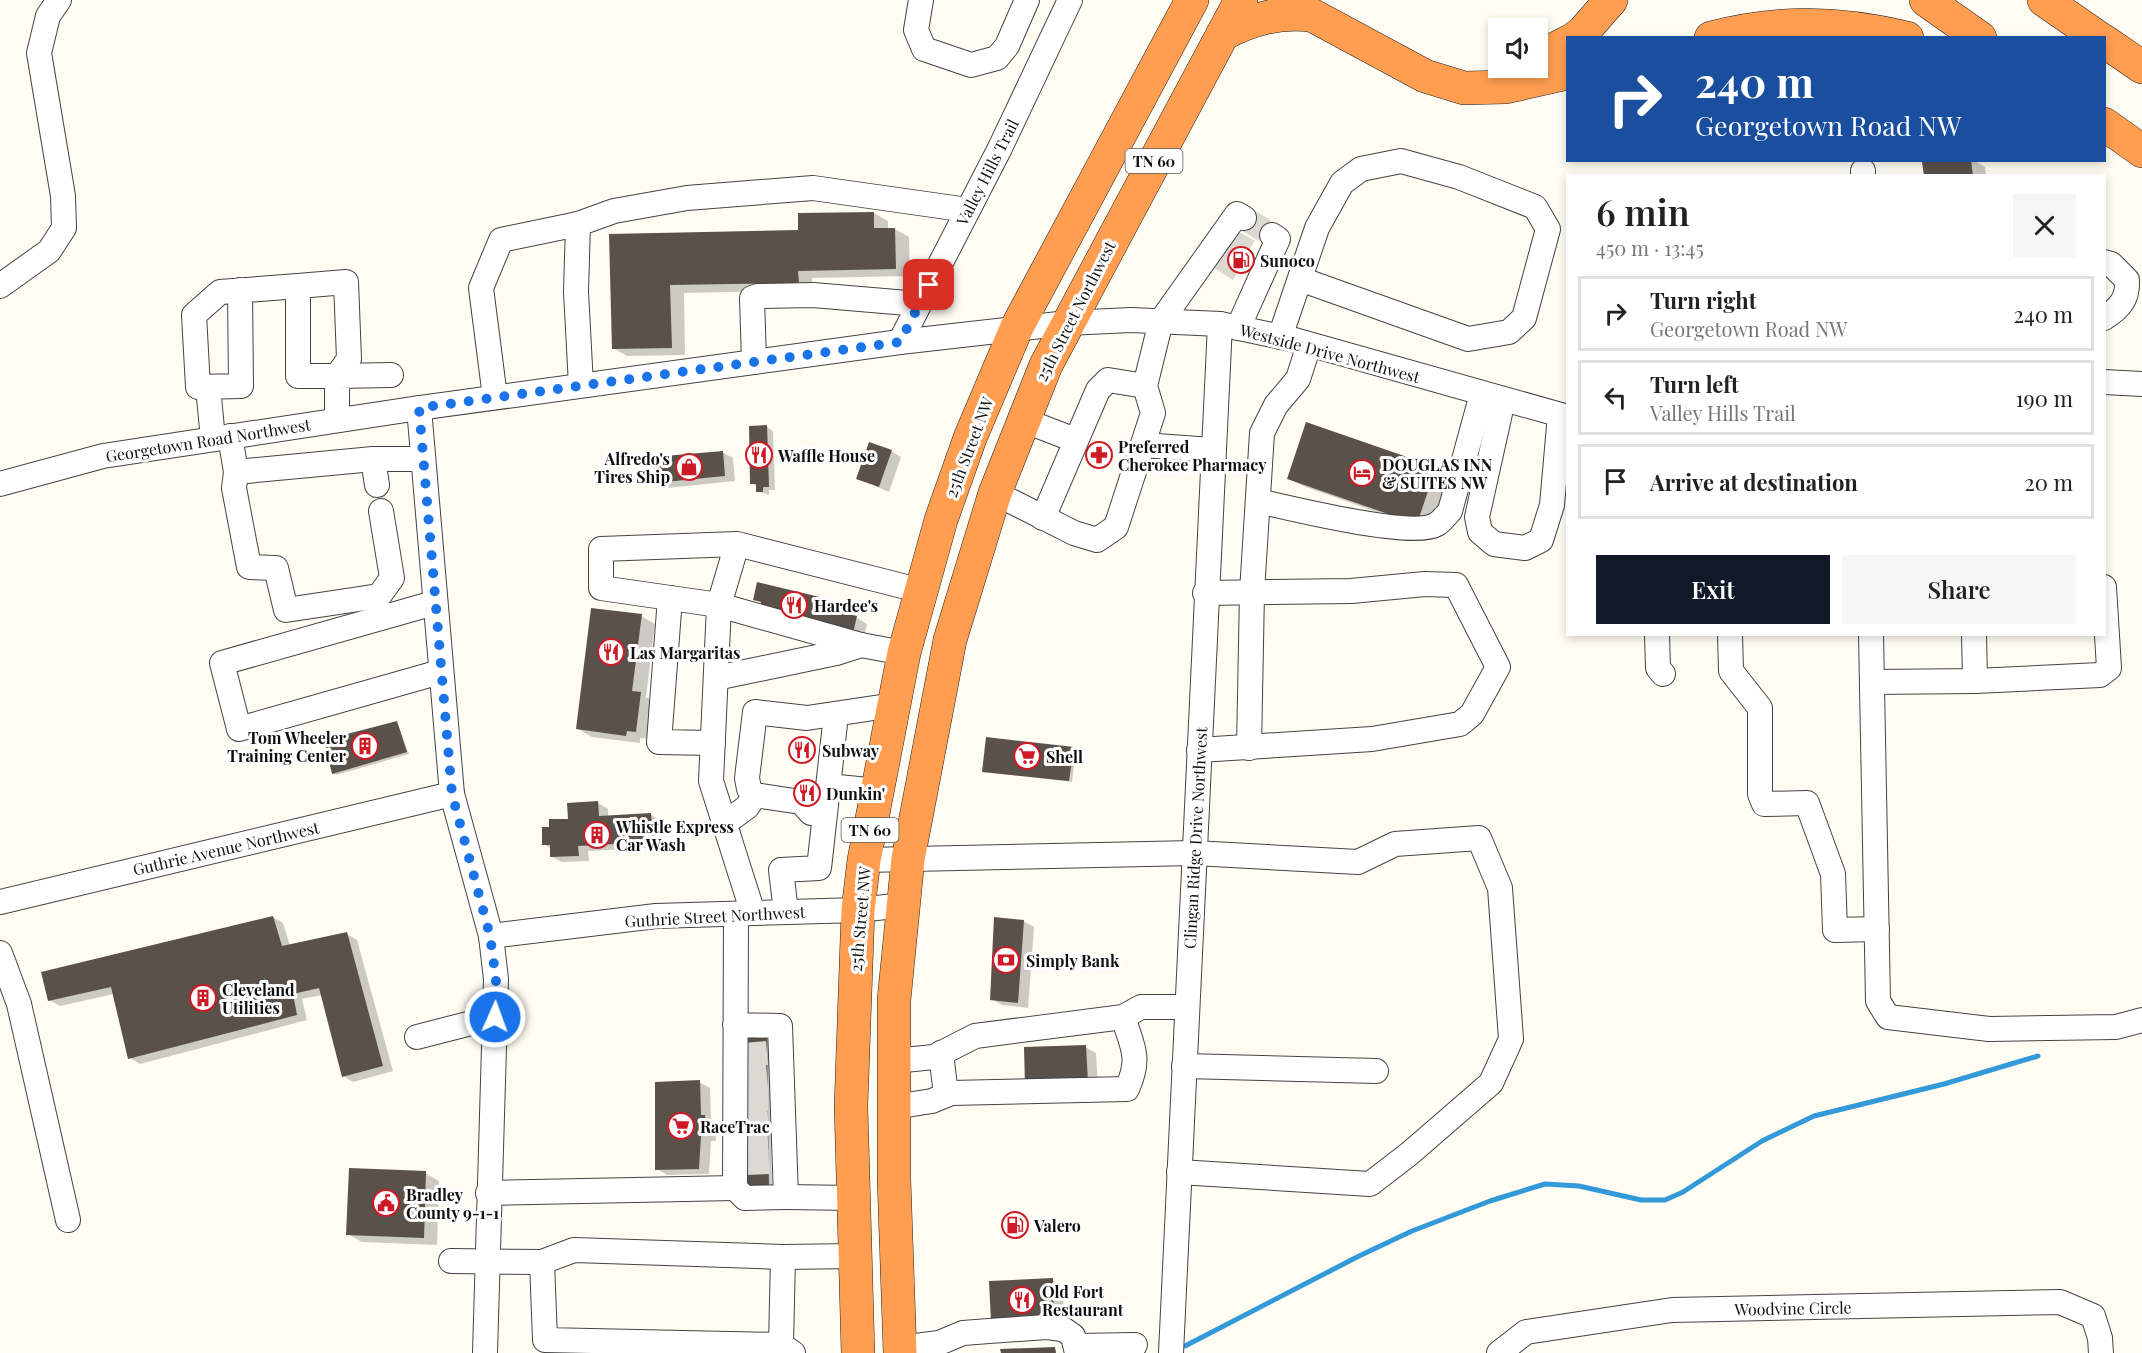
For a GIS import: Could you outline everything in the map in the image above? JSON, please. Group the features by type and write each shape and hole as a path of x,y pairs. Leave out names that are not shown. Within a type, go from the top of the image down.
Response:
{"highway":[{"name":"TN 60","path":"1017,327 1192,0"},
{"name":"25th Street Northwest","path":"908,859 950,640 995,493 1023,420 1067,322 1241,0"},
{"path":"1284,0 1322,8 1422,53 1468,66 1488,67"},
{"path":"1578,36 1611,0"},
{"path":"1926,0 1977,36"},
{"path":"2044,0 2096,36"},
{"path":"1223,34 1267,16 1322,8 1425,76 1464,88 1506,87 1566,72"},
{"path":"1724,36 1801,24 1859,27 1898,36"},
{"path":"2106,42 2142,67"},
{"path":"1548,53 1566,43"},
{"path":"2106,125 2142,151"},
{"path":"2106,150 2142,172"},
{"name":"25th Street NW","path":"858,1353 851,1106 858,910 864,860 904,653 941,520 967,448 1017,327"},
{"name":"TN 60","path":"900,1350 894,1107 894,1000 908,859"}],"street":[{"path":"0,286 49,252 64,228 63,196 39,53 48,16 59,0"},
{"path":"921,0 916,30 924,49 971,65 998,58 1007,46 1027,0"},
{"name":"Valley Hills Trail","path":"900,342 968,210 1070,0"},
{"path":"1280,337 1317,228 1342,183 1361,169 1401,161 1459,177 1535,207 1548,229 1524,318 1509,332 1468,339 1300,279"},
{"path":"495,397 481,288 501,240 578,225 614,212 687,198 813,188 968,210"},
{"path":"995,493 1074,533 1097,540 1116,527 1153,413 1145,386 1161,321 1214,253 1237,214 1244,218"},
{"path":"578,225 576,292 581,385"},
{"path":"1229,326 1252,276 1278,239 1272,235"},
{"path":"2106,263 2111,264 2127,280 2128,293 2118,308 2106,317"},
{"path":"240,291 241,386 198,387 194,315 220,292 346,282 349,359 337,376 337,420"},
{"path":"298,286 298,376 391,375"},
{"path":"754,362 752,298 813,295 919,304"},
{"name":"Westside Drive Northwest","path":"754,362 1017,327 1067,322 1161,321 1229,326 1280,337 1564,416"},
{"name":"Clingan Ridge Drive Northwest","path":"1171,1353 1212,450 1229,326"},
{"path":"1249,748 1252,592 1262,433 1276,405 1298,379 1309,345"},
{"name":"Georgetown Road Northwest","path":"0,484 103,456 495,397 754,362"},
{"path":"1043,518 1074,440 1098,390 1108,380 1145,386"},
{"path":"2106,382 2142,384"},
{"path":"208,387 221,438 236,472 234,488 249,567 276,568 286,610 380,596 392,578 381,511"},
{"path":"1258,501 1339,518 1410,528 1436,525 1450,511 1493,397"},
{"path":"1493,397 1477,517 1480,532 1494,544 1525,548 1541,540 1552,505 1564,416"},
{"path":"419,408 431,573 452,794 490,936 496,979 485,1353"},
{"path":"1023,420 1074,440"},
{"path":"1143,445 1212,450"},
{"path":"236,472 372,459 423,459"},
{"path":"372,459 377,485"},
{"path":"904,653 861,645 719,605 601,588 601,549 737,544 922,591"},
{"path":"737,544 719,605 711,782 725,824 744,914 735,1025 758,1109 786,1197"},
{"path":"392,578 431,573"},
{"path":"1199,750 1372,739 1460,724 1472,714 1498,666 1456,585 1425,584 1351,591 1205,593"},
{"path":"670,598 659,742 713,743"},
{"path":"434,603 222,663 239,729 440,672"},
{"path":"1872,682 1975,681 2100,675 2109,668 2106,619"},
{"path":"1657,636 1658,668 1663,674"},
{"path":"1730,636 1731,671 1760,708 1760,794 1764,804 1807,803 1833,874 1835,930 1876,929"},
{"path":"1871,636 1878,1001 1888,1017 1989,1029 2116,1027 2142,1020"},
{"path":"1974,636 1975,681"},
{"path":"716,678 836,653 861,645"},
{"path":"751,801 747,778 756,712 807,718 894,705"},
{"path":"786,912 781,870 819,868 818,814 828,786 836,715"},
{"path":"828,786 878,791"},
{"name":"Guthrie Avenue Northwest","path":"0,902 452,794"},
{"path":"725,824 751,801"},
{"path":"751,801 818,814"},
{"path":"864,860 1194,853 1358,862 1395,844 1479,838 1500,888 1511,1039 1491,1083 1409,1154 1370,1184 1259,1179 1179,1172"},
{"name":"Guthrie Street Northwest","path":"490,936 656,916 858,910 904,905"},
{"path":"0,953 19,1004 68,1220"},
{"path":"894,1061 934,1057 975,1036 1123,1017 1141,1006 1187,1007"},
{"path":"417,1037 495,1017"},
{"path":"894,1107 932,1101 951,1093 1126,1089 1136,1070 1135,1053 1123,1017"},
{"path":"735,1025 780,1026 735,1188"},
{"path":"941,1053 946,1095"},
{"path":"1184,1066 1376,1071"},
{"path":"488,1193 735,1188 745,1198 854,1198"},
{"path":"451,1261 542,1262 574,1250 783,1257 855,1256"},
{"path":"542,1262 545,1340 787,1349 783,1257"},
{"name":"Woodvine Circle","path":"1499,1353 1526,1332 1672,1310 2060,1302 2093,1316 2100,1338 2101,1353"},
{"path":"900,1350 939,1343 963,1333 1046,1327 1063,1329 1073,1335 1074,1351 1135,1345"}],"building":[{"path":"1922,162 1971,162 1973,174 1924,174"},
{"path":"874,212 874,228 895,228 896,269 798,271 799,283 670,285 672,348 612,349 609,234 798,230 798,213"},
{"name":"DOUGLAS INN & SUITES NW","path":"1306,422 1436,467 1417,524 1287,479"},
{"name":"Waffle House","path":"767,425 769,487 763,487 763,492 756,492 756,484 750,484 749,426"},
{"path":"869,442 892,450 879,487 856,479"},
{"name":"Alfredo's Tires Ship","path":"723,451 725,476 655,483 653,457"},
{"name":"Hardee's","path":"757,582 828,599 826,609 857,616 853,633 759,610 761,602 753,600"},
{"name":"Las Margaritas","path":"591,608 642,614 632,691 641,692 636,732 627,731 626,736 576,729"},
{"name":"Tom Wheeler Training Center","path":"397,721 407,752 332,774 324,740"},
{"path":"986,737 1074,747 1069,781 982,772"},
{"name":"Whistle Express Car Wash","path":"598,801 599,816 651,813 653,842 578,846 579,856 550,857 550,845 542,845 542,827 549,827 549,819 568,819 567,803"},
{"name":"Cleveland Utilities","path":"273,916 282,946 347,932 383,1066 342,1077 319,988 293,994 297,1015 128,1059 111,987 48,1001 41,972"},
{"name":"Simply Bank","path":"994,917 1024,920 1018,1003 990,1000"},
{"name":"RaceTrac","path":"743,1034 767,1034 769,1189 747,1189"},
{"path":"1086,1045 1088,1083 1025,1086 1024,1047"},
{"name":"RaceTrac","path":"700,1080 701,1115 705,1115 706,1136 701,1136 699,1169 655,1170 655,1082"},
{"name":"Bradley County 9-1-1","path":"349,1168 426,1171 424,1238 346,1235"},
{"name":"Old Fort Restaurant","path":"1053,1278 1054,1318 991,1322 989,1281"},
{"path":"1055,1347 1056,1353 1001,1353 1000,1349"}],"waterway":[{"path":"1185,1346 1359,1256 1412,1231 1490,1201 1545,1184 1579,1186 1641,1200 1665,1200 1683,1192 1762,1141 1814,1116 1944,1084 2038,1056"}],"tunnel":[{"path":"1244,218 1272,235"},
{"path":"1228,239 1257,256"},
{"path":"1219,257 1244,273"},
{"path":"744,1055 767,1053"},
{"path":"744,1078 767,1076"},
{"path":"745,1099 768,1099"},
{"path":"745,1119 768,1118"},
{"path":"746,1142 768,1141"},
{"path":"746,1163 769,1162"}],"place":[{"name":"Sunoco","path":"1241,260"},
{"name":"Waffle House","path":"759,455"},
{"name":"Preferred Cherokee Pharmacy","path":"1099,455"},
{"name":"Alfredo's Tires Ship","path":"689,467"},
{"name":"DOUGLAS INN & SUITES NW","path":"1362,473"},
{"name":"Hardee's","path":"794,605"},
{"name":"Las Margaritas","path":"611,652"},
{"name":"Tom Wheeler Training Center","path":"365,746"},
{"name":"Subway","path":"802,750"},
{"name":"Shell","path":"1027,756"},
{"name":"Dunkin'","path":"807,793"},
{"name":"Whistle Express Car Wash","path":"597,835"},
{"name":"Simply Bank","path":"1006,960"},
{"name":"Cleveland Utilities","path":"203,998"},
{"name":"RaceTrac","path":"681,1126"},
{"name":"Bradley County 9-1-1","path":"386,1203"},
{"name":"Valero","path":"1015,1225"},
{"name":"Old Fort Restaurant","path":"1022,1300"}],"route":[{"path":"495,1017 496,979 490,936 452,794 437,644 419,408 900,342 929,285"}]}
